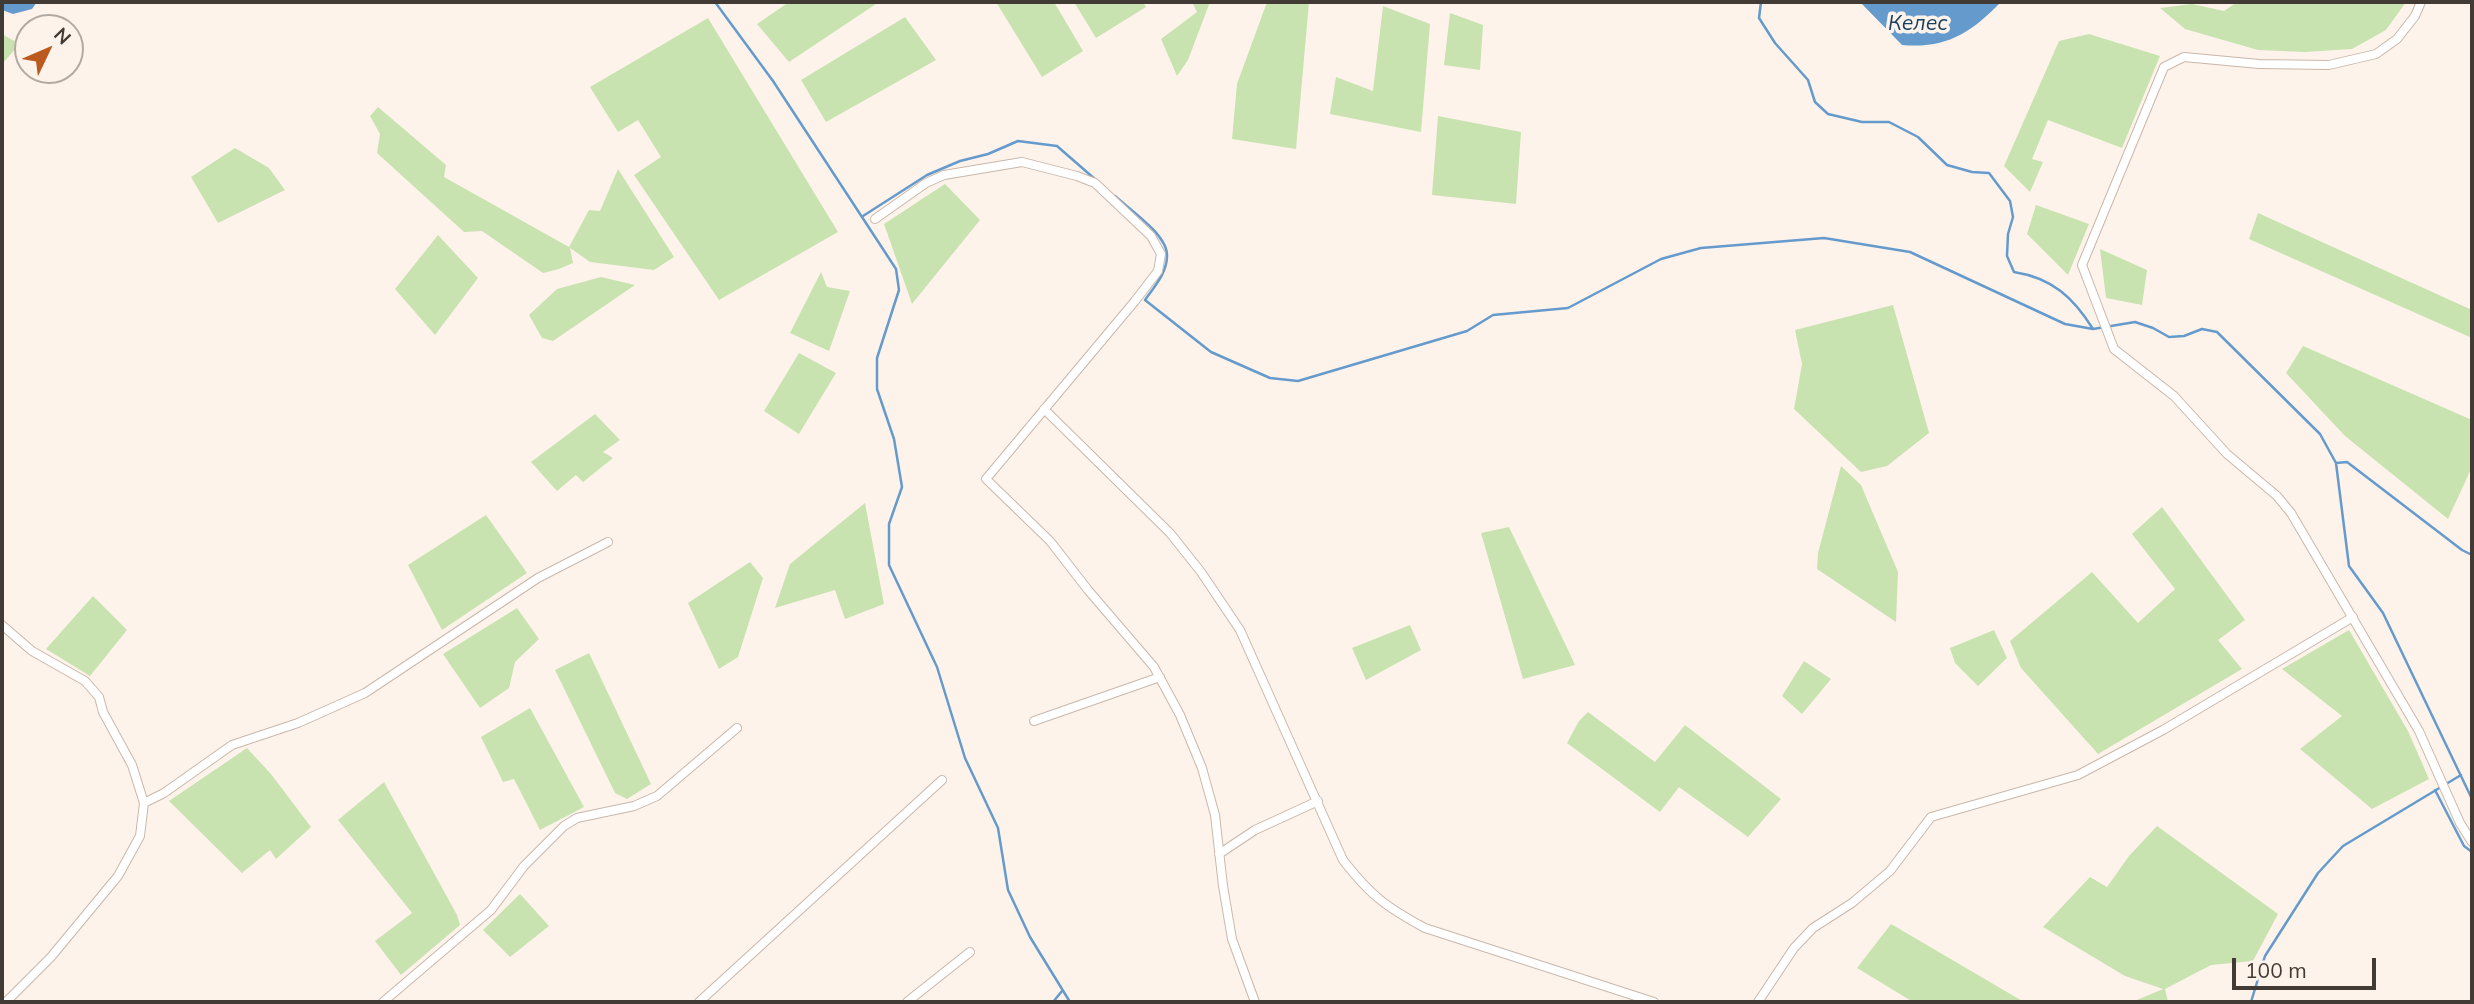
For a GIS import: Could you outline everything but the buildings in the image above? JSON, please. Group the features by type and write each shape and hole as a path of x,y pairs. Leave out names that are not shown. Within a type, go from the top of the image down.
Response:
{"street":[{"path":"2421,2 2415,16 2397,39 2376,54 2329,65 2259,64 2184,57 2165,67 2081,265 2114,349 2174,396 2227,454 2277,496 2291,513 2419,731 2460,823 2472,842"},
{"path":"875,219 926,183 944,175 1022,162 1095,183 1151,236 1161,254 1158,271 986,478 1050,541 1154,667 1180,715 1202,768 1215,815 1232,939 1255,1002"},
{"path":"1044,409 1170,533 1201,572 1240,630 1343,860 1363,886 1390,909 1425,928 1654,1002"},
{"path":"144,803 164,793 232,745 298,723 365,693 538,578 608,542"},
{"path":"1758,1002 1794,948 1813,928 1852,903 1890,871 1931,817 2078,775 2164,730 2353,617"},
{"path":"2,625 32,652 85,681 99,697 103,712 132,765 144,803 139,836 118,876 51,957 5,1002 2,993"},
{"path":"1034,721 1160,677"},
{"path":"383,1002 491,910 524,866 564,825 577,818 635,806 657,796 737,728"},
{"path":"699,1002 942,780"},
{"path":"1219,854 1255,830 1318,801"},
{"path":"907,1002 970,952"}],"green space":[{"path":"789,2 879,2 789,62 757,24"},
{"path":"996,2 1054,2 1083,51 1042,77"},
{"path":"1074,2 1143,2 1146,7 1096,38"},
{"path":"1192,2 1210,2 1188,60 1177,76 1161,39 1197,12"},
{"path":"1267,2 1309,2 1296,149 1232,139 1237,84"},
{"path":"2237,2 2406,2 2386,30 2352,49 2305,52 2258,50 2185,29 2160,8 2192,4 2224,11"},
{"path":"1383,6 1430,24 1421,132 1330,114 1336,77 1373,91"},
{"path":"1450,13 1483,25 1480,70 1444,65"},
{"path":"905,17 936,60 826,122 801,80"},
{"path":"708,18 838,232 719,300 634,175 661,157 638,120 618,132 590,87"},
{"path":"2,34 14,41 14,51 2,64"},
{"path":"2089,34 2160,56 2122,148 2048,120 2032,159 2043,162 2030,192 2004,166 2059,41"},
{"path":"378,107 446,165 444,177 569,247 589,210 600,211 618,169 674,257 654,270 590,262 570,248 573,263 543,273 482,231 464,232 377,153 380,134 370,116"},
{"path":"1438,116 1521,132 1516,204 1432,195"},
{"path":"235,148 269,168 285,190 218,223 191,177"},
{"path":"945,184 980,220 912,304 884,224"},
{"path":"2036,205 2089,224 2068,275 2027,234"},
{"path":"2258,213 2472,310 2472,338 2249,239"},
{"path":"438,235 478,278 435,335 395,289"},
{"path":"2100,249 2147,270 2142,305 2106,298"},
{"path":"821,272 827,287 850,291 829,351 790,333"},
{"path":"601,277 635,285 553,341 542,338 529,315 557,289"},
{"path":"1893,305 1929,433 1887,466 1861,472 1794,409 1802,364 1795,330"},
{"path":"2303,346 2472,420 2472,467 2448,519 2345,436 2286,373"},
{"path":"799,353 836,373 799,434 764,411"},
{"path":"595,414 620,440 603,452 613,458 583,482 576,475 557,491 531,462"},
{"path":"1841,466 1861,485 1898,572 1896,622 1817,569 1818,553"},
{"path":"865,503 884,604 845,619 835,590 775,608 790,564"},
{"path":"2162,507 2245,620 2218,640 2242,669 2098,754 2021,668 2010,641 2092,572 2138,623 2175,589 2132,534"},
{"path":"486,515 527,573 442,630 408,565"},
{"path":"1509,527 1575,665 1523,679 1481,533"},
{"path":"750,562 763,578 738,657 719,669 688,603"},
{"path":"93,596 127,630 90,676 46,649"},
{"path":"517,608 539,639 515,662 509,688 480,708 443,654"},
{"path":"1410,625 1421,650 1366,680 1352,648"},
{"path":"1994,630 2007,658 1978,686 1955,663 1950,648"},
{"path":"2349,630 2408,731 2429,779 2372,809 2300,749 2342,716 2282,669"},
{"path":"589,653 651,784 627,799 615,793 555,670"},
{"path":"1804,661 1831,679 1802,714 1782,696"},
{"path":"530,708 584,807 540,830 514,779 503,782 481,737"},
{"path":"1588,712 1655,762 1685,725 1781,799 1748,837 1679,787 1660,812 1567,743 1579,721"},
{"path":"247,748 271,774 311,827 276,859 270,850 242,873 169,801"},
{"path":"384,782 460,925 401,975 375,941 412,913 338,820"},
{"path":"2157,826 2278,914 2253,961 2211,965 2165,989 2168,1002 2132,1002 2163,989 2125,976 2043,927 2090,877 2107,887 2129,856"},
{"path":"520,894 549,926 510,957 483,930"},
{"path":"1891,924 2024,1002 1913,1002 1857,968"}],"water":[{"path":"2,2 37,2 32,9 13,14 2,10"},
{"name":"Келес","path":"1860,2 2001,2 1957,37 1918,46 1902,45"}],"waterway":[{"path":"715,2 773,81 896,269 899,290 877,358 877,389 894,439 902,487 889,524 889,565 937,667 965,758 998,828 1008,890 1030,937 1070,1002"},
{"path":"1761,2 1759,18 1775,43 1808,80 1815,102 1828,114 1862,122 1889,122 1918,137 1947,165 1972,172 1989,173 2010,201 2013,217 2008,234 2007,256 2014,272 2040,279 2060,291 2078,307 2093,329"},
{"path":"863,216 927,175 1018,141 1057,146 1096,180"},
{"path":"1115,196 1155,231 1166,248 1165,268 1145,300 1211,352 1270,378 1298,381 1467,331 1493,315 1568,308 1661,259 1701,248 1824,238 1910,252 2065,324 2093,329 2135,322 2169,337 2184,336 2202,329 2217,332 2320,434 2336,463 2349,566 2383,613 2472,799"},
{"path":"2336,463 2347,462 2472,555"},
{"path":"2251,1002 2265,956 2318,873 2343,846 2461,775"},
{"path":"2435,790 2464,846 2472,852"},
{"path":"1053,1002 1062,991"}]}
